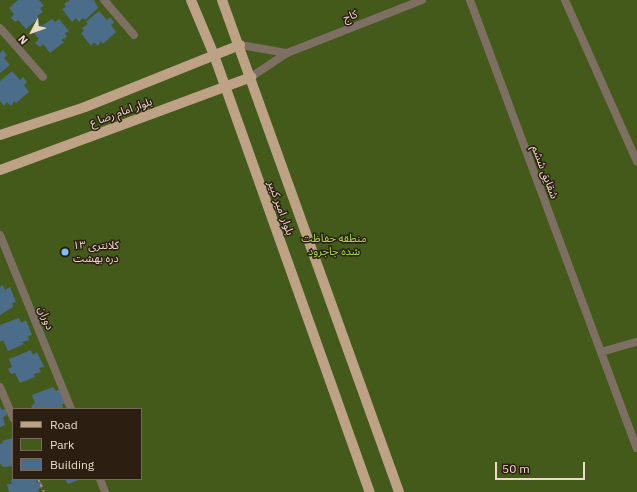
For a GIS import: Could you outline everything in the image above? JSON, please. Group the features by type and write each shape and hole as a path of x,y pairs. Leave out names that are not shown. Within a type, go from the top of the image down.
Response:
{"main road":[{"name":"بلوار امیر کبیر","path":"191,0 214,54 370,492"},
{"name":"بلوار امیر کبیر","path":"222,0 240,45 399,492"},
{"name":"بلوار امام رضا ع","path":"0,135 85,107 214,54 240,45"},
{"name":"بلوار امام رضا ع","path":"0,170 251,77"}],"street":[{"path":"104,0 134,35"},
{"name":"کاج","path":"251,77 287,53 422,0"},
{"name":"شقایق ششم","path":"470,0 637,448"},
{"path":"566,0 637,162"},
{"path":"0,28 42,77"},
{"path":"240,45 287,53"},
{"name":"دوران","path":"0,235 71,408"},
{"path":"600,352 637,342"},
{"path":"0,387 12,416"},
{"path":"100,480 102,491"}],"path":[{"path":"38,480 44,492"}],"green space":[{"name":"منطقه حفاظت شده جاجرود","path":"0,0 637,0 637,492 0,492"}],"building":[{"path":"18,0 39,0 44,6 40,8 43,12 37,16 39,18 26,29 18,20 15,22 11,18 14,14 9,8"},
{"path":"70,0 94,0 98,8 85,20 83,18 79,22 76,18 72,22 62,9 66,7 64,4"},
{"path":"99,11 107,20 110,17 114,22 111,25 116,32 103,44 101,41 98,46 94,42 91,46 81,33 84,31 82,28 88,24 86,22"},
{"path":"52,19 55,22 59,19 69,31 65,33 67,37 61,40 64,42 50,53 43,44 40,47 35,43 39,39 33,32"},
{"path":"3,50 7,55 4,58 10,65 0,73 0,53"},
{"path":"12,71 20,80 23,77 27,82 24,85 29,92 16,103 14,101 11,106 7,102 4,106 0,101 0,81"},
{"path":"3,285 5,290 10,287 16,302 12,303 13,307 0,315 0,287"},
{"path":"19,318 21,323 26,320 32,335 28,336 29,340 22,342 24,344 8,351 3,340 0,342 0,325"},
{"path":"31,350 33,355 37,352 44,367 39,368 41,372 34,374 35,377 20,383 15,373 11,374 8,369 12,367 9,359"},
{"path":"53,387 56,391 60,389 66,404 62,404 63,408 32,408 31,406 35,403 32,395"},
{"path":"0,406 2,410 5,409 7,415 3,417 5,425 0,427"},
{"path":"12,438 12,466 3,467 0,463 0,444 3,443 2,441"},
{"path":"11,480 36,480 37,483 41,481 43,487 38,489 39,492 9,492 7,484 12,484"},
{"path":"66,480 78,480 68,484"}],"place":[{"name":"کلانتری ۱۳ دره بهشت","path":"65,252"}]}
